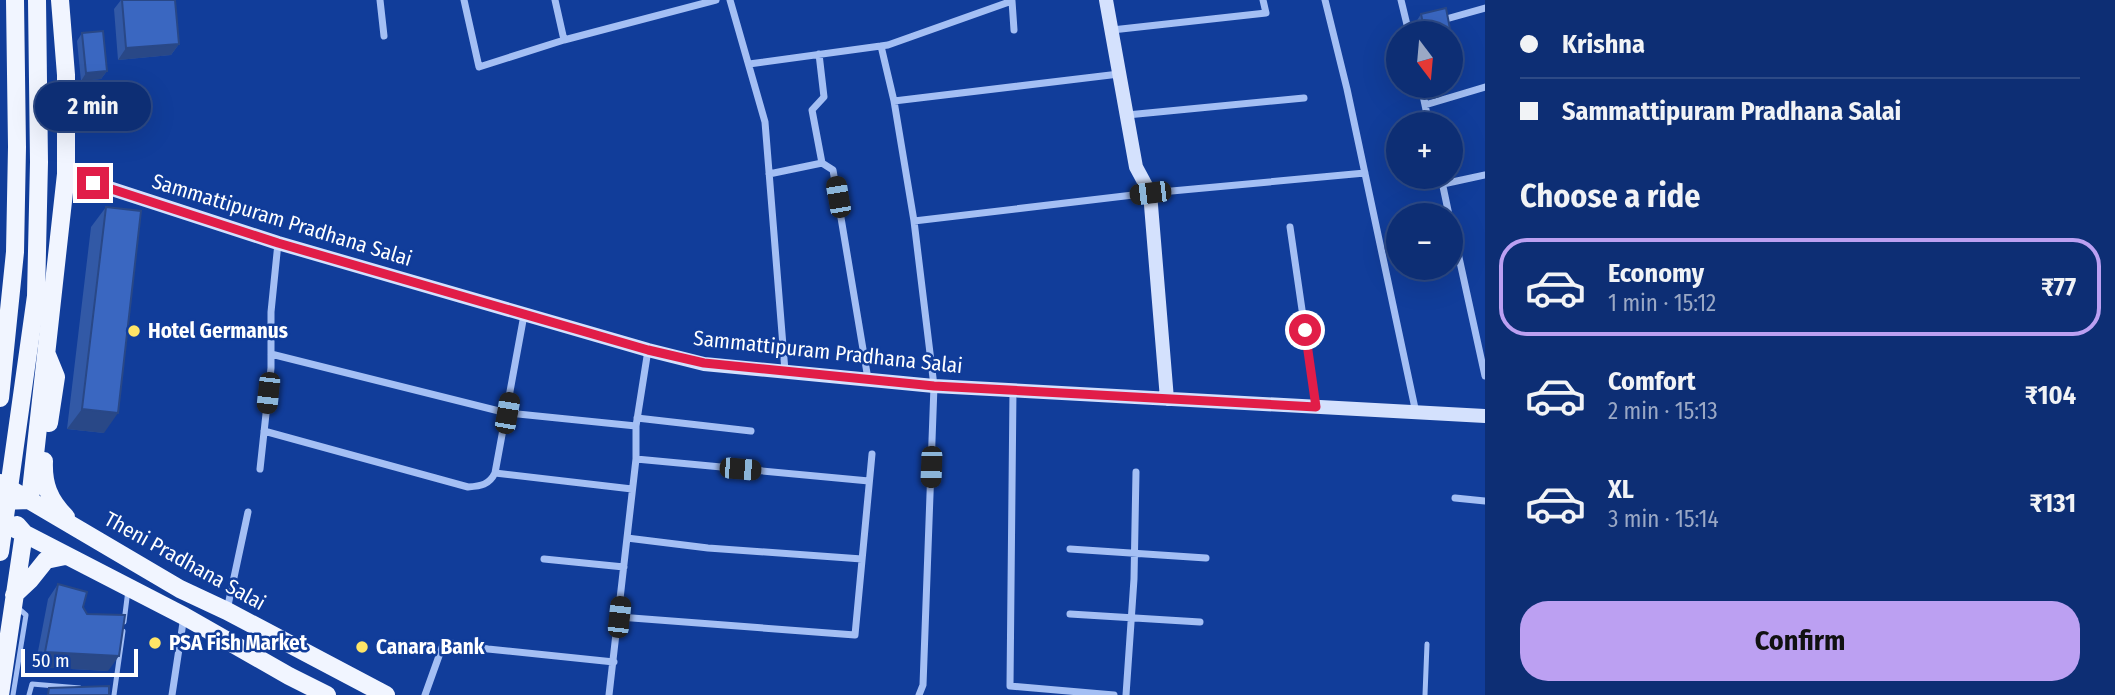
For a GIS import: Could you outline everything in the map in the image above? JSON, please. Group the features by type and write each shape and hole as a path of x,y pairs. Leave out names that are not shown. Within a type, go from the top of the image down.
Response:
{"main road":[{"path":"0,398 15,252 15,0"},
{"path":"0,552 36,296 39,162 37,0"},
{"path":"0,502 30,500 66,174 65,75 60,0"},
{"path":"46,350 56,377 44,455 43,482 55,507 73,524"},
{"name":"Theni Pradhana Salai","path":"0,483 180,589 386,695"},
{"path":"0,502 24,533 0,695"},
{"path":"0,521 184,616 327,695"},
{"path":"13,599 46,560 65,556"}],"street":[{"path":"380,0 384,36"},
{"path":"464,0 478,67 564,40 716,0"},
{"path":"555,0 564,40"},
{"path":"730,0 765,122 785,372"},
{"path":"1105,0 1136,167 1150,193 1167,399"},
{"path":"1111,30 1266,12 1263,0"},
{"path":"1325,0 1348,89 1416,412"},
{"path":"1401,0 1406,21"},
{"path":"748,64 881,46 1012,1 1014,30"},
{"path":"1444,21 1485,8"},
{"path":"881,46 894,101 914,221 934,386 923,685 919,695"},
{"path":"819,54 824,97 813,110 822,163"},
{"path":"894,101 1119,74"},
{"path":"1425,105 1485,87"},
{"path":"1126,115 1304,98"},
{"path":"1424,98 1426,112"},
{"path":"769,174 822,163 833,170 868,379"},
{"path":"914,221 1150,193 1365,173"},
{"name":"Sammattipuram Pradhana Salai","path":"66,174 278,243 648,350 704,363 934,386 1485,416"},
{"path":"1463,178 1485,175"},
{"path":"1290,227 1316,407"},
{"path":"260,469 278,243"},
{"path":"1463,276 1485,376"},
{"path":"264,430 468,487 483,486 491,481 495,473 524,314"},
{"path":"609,695 636,459 637,422 648,350"},
{"path":"271,354 507,413 751,431"},
{"path":"1013,390 1009,691 1114,695"},
{"path":"619,617 855,635 872,454"},
{"path":"636,459 869,481"},
{"path":"1126,695 1135,553 1136,472"},
{"path":"495,473 632,489"},
{"path":"1455,498 1485,501"},
{"path":"227,611 248,512"},
{"path":"627,538 708,548 862,559"},
{"path":"1070,549 1206,558"},
{"path":"544,559 624,567"},
{"path":"1070,614 1200,622"},
{"path":"172,695 184,616"},
{"path":"425,695 444,642 614,662"}],"lane":[{"path":"100,690 114,693 129,587"},
{"path":"13,599 26,615 13,695"},
{"path":"1425,695 1427,644"},
{"path":"29,695 32,684 87,689"}],"building":[{"path":"122,0 175,0 179,44 126,48"},
{"path":"1446,8 1448,21 1422,21 1421,14"},
{"path":"103,31 107,71 86,73 82,33"},
{"path":"106,207 141,211 118,413 82,409"},
{"path":"58,584 87,592 83,607 87,614 125,615 119,656 45,652"},
{"path":"109,686 109,695 48,695 49,688"}],"place":[{"name":"Hotel Germanus","path":"134,331"},
{"name":"PSA Fish Market","path":"155,643"},
{"name":"Canara Bank","path":"362,647"}],"route":[{"path":"93,183 278,243 648,350 704,363 934,386 1316,407 1305,330"}]}
